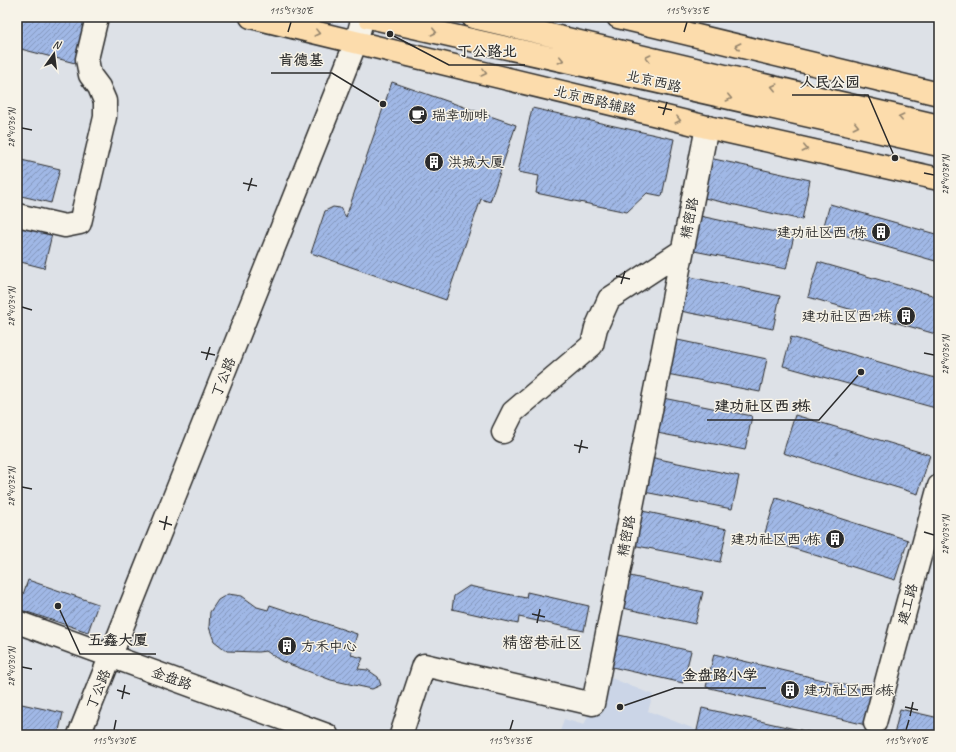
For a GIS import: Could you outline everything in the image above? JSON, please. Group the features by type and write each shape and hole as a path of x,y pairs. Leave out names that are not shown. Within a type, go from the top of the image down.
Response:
{"main road":[{"name":"北京西路辅路","path":"251,17 707,127 939,179"},
{"name":"北京西路","path":"369,17 939,145"},
{"name":"北京西路","path":"473,17 939,126"},
{"path":"618,17 939,94"}],"street":[{"path":"17,215 65,226 80,222 105,117 105,101 99,87 90,75 87,59 97,17"},
{"name":"丁公路","path":"79,735 356,42 363,17"},
{"name":"精密路","path":"402,735 424,665 593,704 707,127"},
{"path":"503,432 513,412 592,345 596,328 609,299 682,250"},
{"name":"建工路","path":"875,722 939,486"},
{"name":"金盘路","path":"17,622 328,735"}],"shaded area":[{"path":"599,673 653,695 648,711 710,735 559,735 564,719 584,725 593,704"}],"building":[{"path":"17,17 86,17 75,63 17,48"},
{"name":"洪城大厦","path":"392,82 516,125 490,202 481,199 446,300 311,253 325,211 333,207 340,208 346,217"},
{"path":"532,108 674,139 662,196 647,193 627,212 536,193 539,176 518,172"},
{"path":"691,154 810,180 802,220 682,193"},
{"path":"17,159 60,169 51,203 17,195"},
{"name":"建功社区西1栋","path":"830,204 939,235 939,262 823,229"},
{"path":"700,216 794,236 786,269 694,251"},
{"path":"17,225 52,234 44,268 17,261"},
{"name":"建功社区西2栋","path":"818,262 939,297 939,335 808,297"},
{"path":"686,276 780,296 773,329 680,311"},
{"path":"791,337 939,379 939,409 783,366"},
{"path":"673,339 767,359 760,392 667,374"},
{"path":"658,397 752,416 745,450 652,432"},
{"path":"795,415 930,455 918,494 783,453"},
{"path":"645,456 739,476 732,509 639,491"},
{"name":"建功社区西4栋","path":"776,498 908,540 895,580 763,539"},
{"path":"633,509 727,529 720,562 627,544"},
{"path":"630,576 703,592 695,624 623,608"},
{"path":"28,580 98,604 88,632 18,609"},
{"path":"469,586 526,598 527,592 589,606 584,631 519,617 518,624 452,609 454,596"},
{"name":"方禾中心","path":"228,594 242,596 257,607 268,610 270,605 357,634 351,655 363,658 358,669 368,670 378,677 381,685 372,689 331,680 281,661 266,651 227,651 214,641 209,627 210,612 218,600"},
{"path":"619,635 691,651 683,683 612,667"},
{"name":"建功社区西6栋","path":"714,654 874,692 866,725 706,687"},
{"path":"17,703 63,713 58,735 17,735"},
{"path":"702,708 822,735 696,735"},
{"path":"900,709 939,718 939,735 894,735"}],"place":[{"name":"丁公路北","path":"390,34"},
{"name":"肯德基","path":"383,104"},
{"name":"瑞幸咖啡","path":"418,115"},
{"name":"人民公园","path":"895,158"},
{"name":"洪城大厦","path":"434,162"},
{"name":"建功社区西1栋","path":"881,232"},
{"name":"建功社区西2栋","path":"906,316"},
{"name":"建功社区西3栋","path":"861,372"},
{"name":"建功社区西4栋","path":"835,539"},
{"name":"五鑫大厦","path":"58,606"},
{"name":"方禾中心","path":"287,646"},
{"name":"建功社区西6栋","path":"790,690"},
{"name":"金盘路小学","path":"620,707"}],"district":[{"name":"精密巷社区","path":"542,642"}]}
